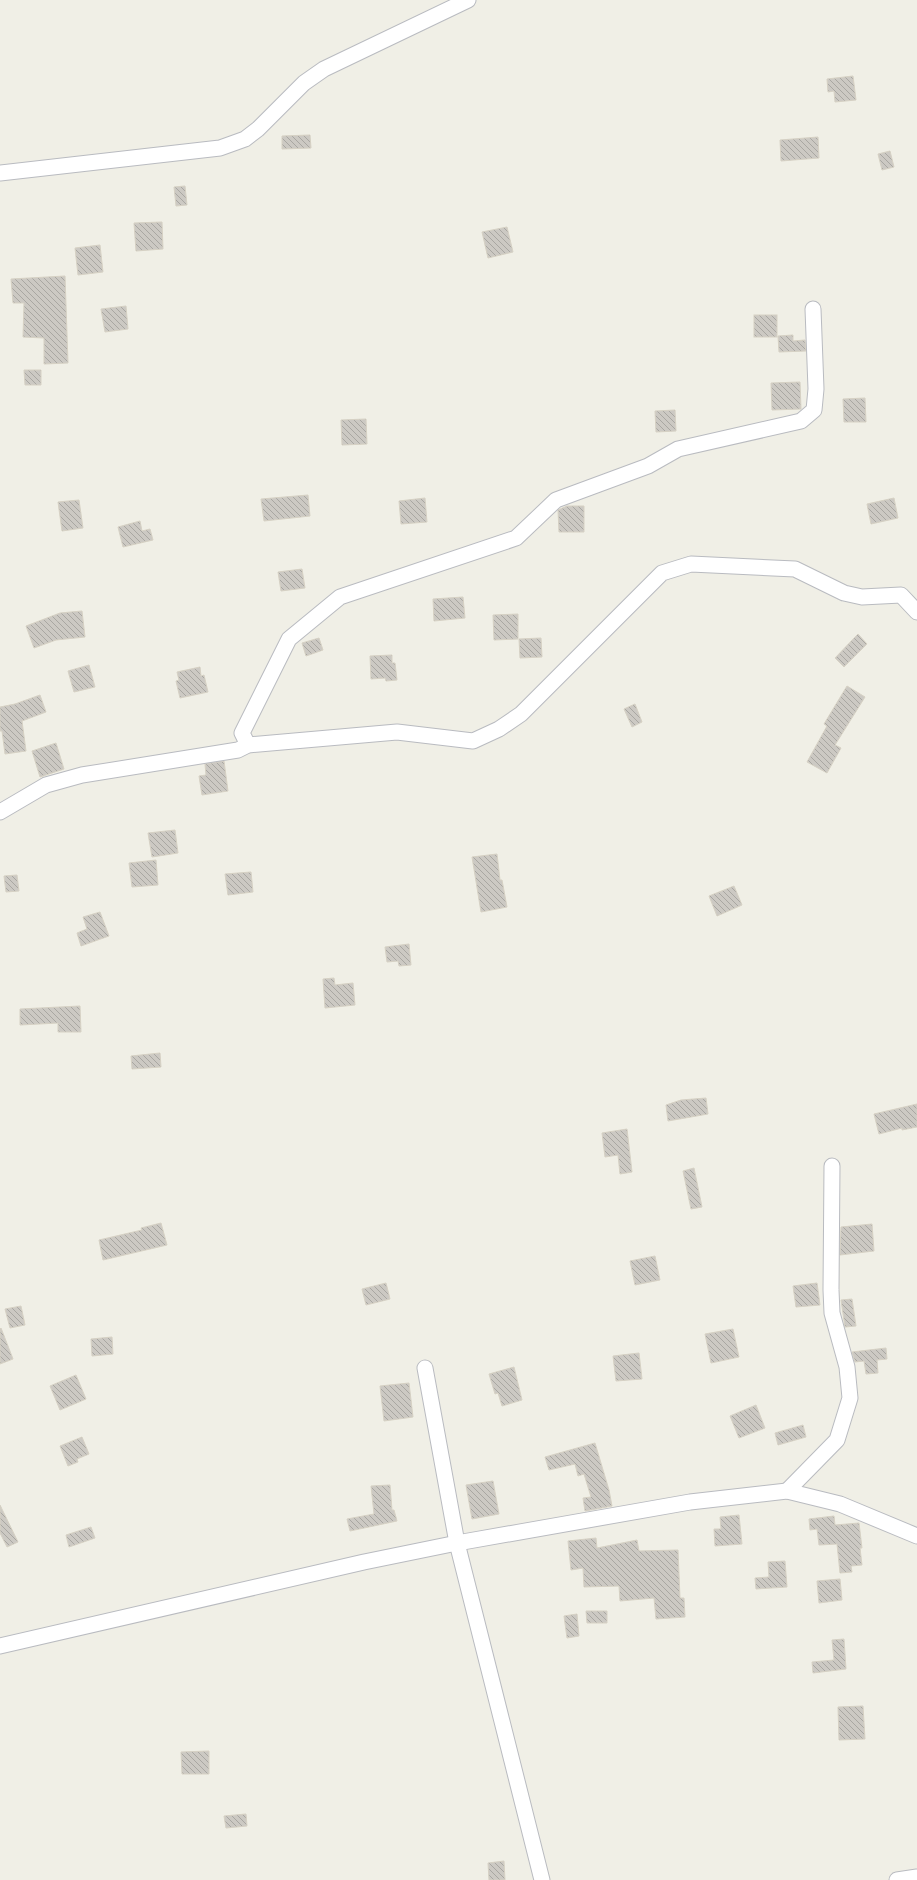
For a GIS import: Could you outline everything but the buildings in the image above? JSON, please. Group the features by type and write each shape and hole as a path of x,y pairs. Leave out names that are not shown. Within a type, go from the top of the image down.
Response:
{"street":[{"path":"0,173 220,148 245,139 258,129 304,83 324,69 468,0"},
{"path":"248,745 242,733 289,639 340,598 516,538 556,500 648,466 678,449 801,421 814,410 815,403 816,389 813,308"},
{"path":"0,812 46,785 74,777 238,750 248,745 397,732 473,741 500,729 521,714 662,573 691,564 796,569 844,593 862,597 901,595 917,612"},
{"path":"787,1491 837,1440 850,1398 847,1367 832,1313 832,1166"},
{"path":"425,1368 457,1543 542,1880"},
{"path":"0,1646 364,1562 457,1543 690,1502 787,1491 840,1504 917,1536"},
{"path":"897,1880 917,1877"}]}
